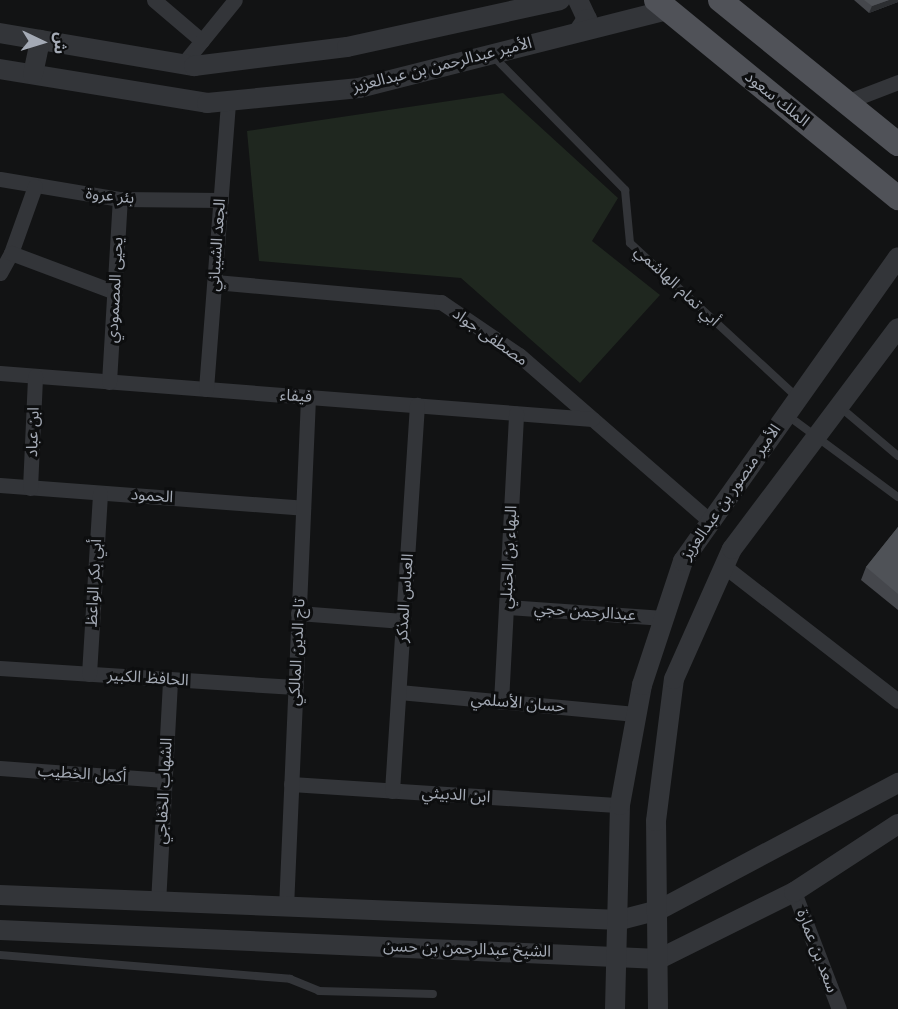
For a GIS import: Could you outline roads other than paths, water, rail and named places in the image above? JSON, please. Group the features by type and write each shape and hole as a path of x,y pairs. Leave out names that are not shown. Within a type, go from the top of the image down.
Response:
{"main road":[{"path":"720,0 846,102 894,136"},
{"name":"الملك سعود","path":"662,5 898,198"}],"street":[{"path":"154,0 202,41"},
{"path":"183,64 235,0"},
{"path":"0,33 195,66 347,47 560,0"},
{"path":"578,0 587,19 579,31"},
{"name":"الأمير عبدالرحمن بن عبدالعزيز","path":"0,69 207,103 228,101 359,88 579,31 662,5"},
{"path":"33,74 40,40"},
{"path":"846,102 898,82"},
{"name":"الجعد الشيباني","path":"206,389 228,101"},
{"name":"بئر عروة","path":"0,179 120,199 221,200"},
{"path":"0,273 11,253 35,186"},
{"name":"يحيى المصمودي","path":"109,382 120,199"},
{"path":"11,253 114,292"},
{"name":"الأمير منصور بن عبدالعزيز","path":"615,1009 620,920 620,805 642,685 682,561 898,257"},
{"name":"مصطفى جواد","path":"215,282 441,302 519,355 710,521"},
{"name":"الأمير منصور بن عبدالعزيز","path":"658,1009 659,910 656,821 674,679 732,549 898,328"},
{"name":"فيفاء","path":"0,373 592,419"},
{"name":"ابن عباد","path":"30,488 35,376"},
{"name":"تاج الدين المالكي","path":"286,908 308,397"},
{"name":"العباس المذكر","path":"392,791 417,405"},
{"name":"البهاء بن الحنبلي","path":"501,702 516,413"},
{"name":"الحمود","path":"0,485 303,508"},
{"name":"أبي بكر الواعظ","path":"89,674 100,493"},
{"path":"724,566 898,701"},
{"name":"عبدالرحمن حجي","path":"506,607 664,618"},
{"path":"298,613 403,621"},
{"name":"الحافظ الكبير","path":"0,668 295,687"},
{"name":"الشهاب الخفاجي","path":"158,903 171,679"},
{"name":"حسان الأسلمي","path":"399,692 638,714"},
{"name":"أكمل الخطيب","path":"0,768 165,780"},
{"path":"0,895 620,920 659,910 898,783"},
{"name":"ابن الدبيثي","path":"291,784 620,805"},
{"path":"659,959 794,892 898,824"},
{"name":"سعد بن عمارة","path":"794,892 839,1009"},
{"path":"52,898 52,932"},
{"name":"الشيخ عبدالرحمن بن حسن","path":"0,930 659,959"}],"lane":[{"name":"أبي تمام الهاشمي","path":"491,54 625,190 630,243 797,398"},
{"path":"839,406 898,456"},
{"path":"786,414 898,497"},
{"path":"0,955 290,979 319,991 433,994"}]}
